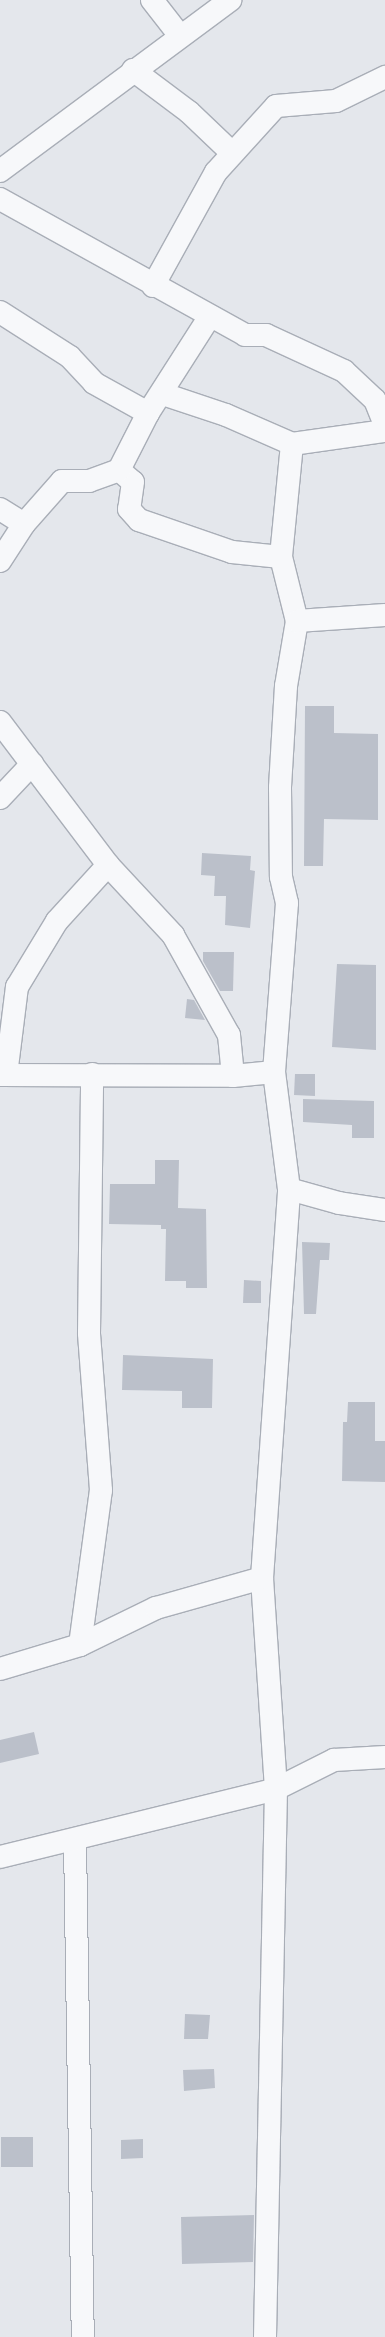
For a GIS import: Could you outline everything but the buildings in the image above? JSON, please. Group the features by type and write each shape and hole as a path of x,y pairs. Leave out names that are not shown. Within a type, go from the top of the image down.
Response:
{"street":[{"path":"152,0 180,36"},
{"path":"0,171 133,70 230,0"},
{"path":"133,70 188,112 231,152"},
{"path":"153,286 173,244 216,172 231,152 276,106 336,100 385,77"},
{"path":"0,199 153,286 245,335 266,334 344,371 375,400 385,424"},
{"path":"0,312 70,357 94,383 148,413"},
{"path":"0,561 24,524 62,481 89,481 119,470 148,413 163,394 180,359 210,316"},
{"path":"163,394 226,415 292,444 385,431"},
{"path":"265,2337 276,1789 262,1578 289,1189 274,1072 287,903 281,877 280,788 286,686 297,621 281,557 292,444"},
{"path":"119,470 133,482 129,509 139,520 232,552 281,557"},
{"path":"0,509 24,524"},
{"path":"297,621 385,616"},
{"path":"0,722 108,865 173,935 194,969 229,1035 233,1076"},
{"path":"0,798 32,764"},
{"path":"108,865 57,921 17,987 3,1075 233,1076 274,1072"},
{"path":"80,1646 101,1490 89,1333 92,1074"},
{"path":"289,1189 339,1203 385,1210"},
{"path":"0,1669 80,1646 156,1608 262,1578"},
{"path":"0,1857 75,1841 122,1825 276,1789 334,1760 385,1757"},
{"path":"75,1841 83,2337"}]}
